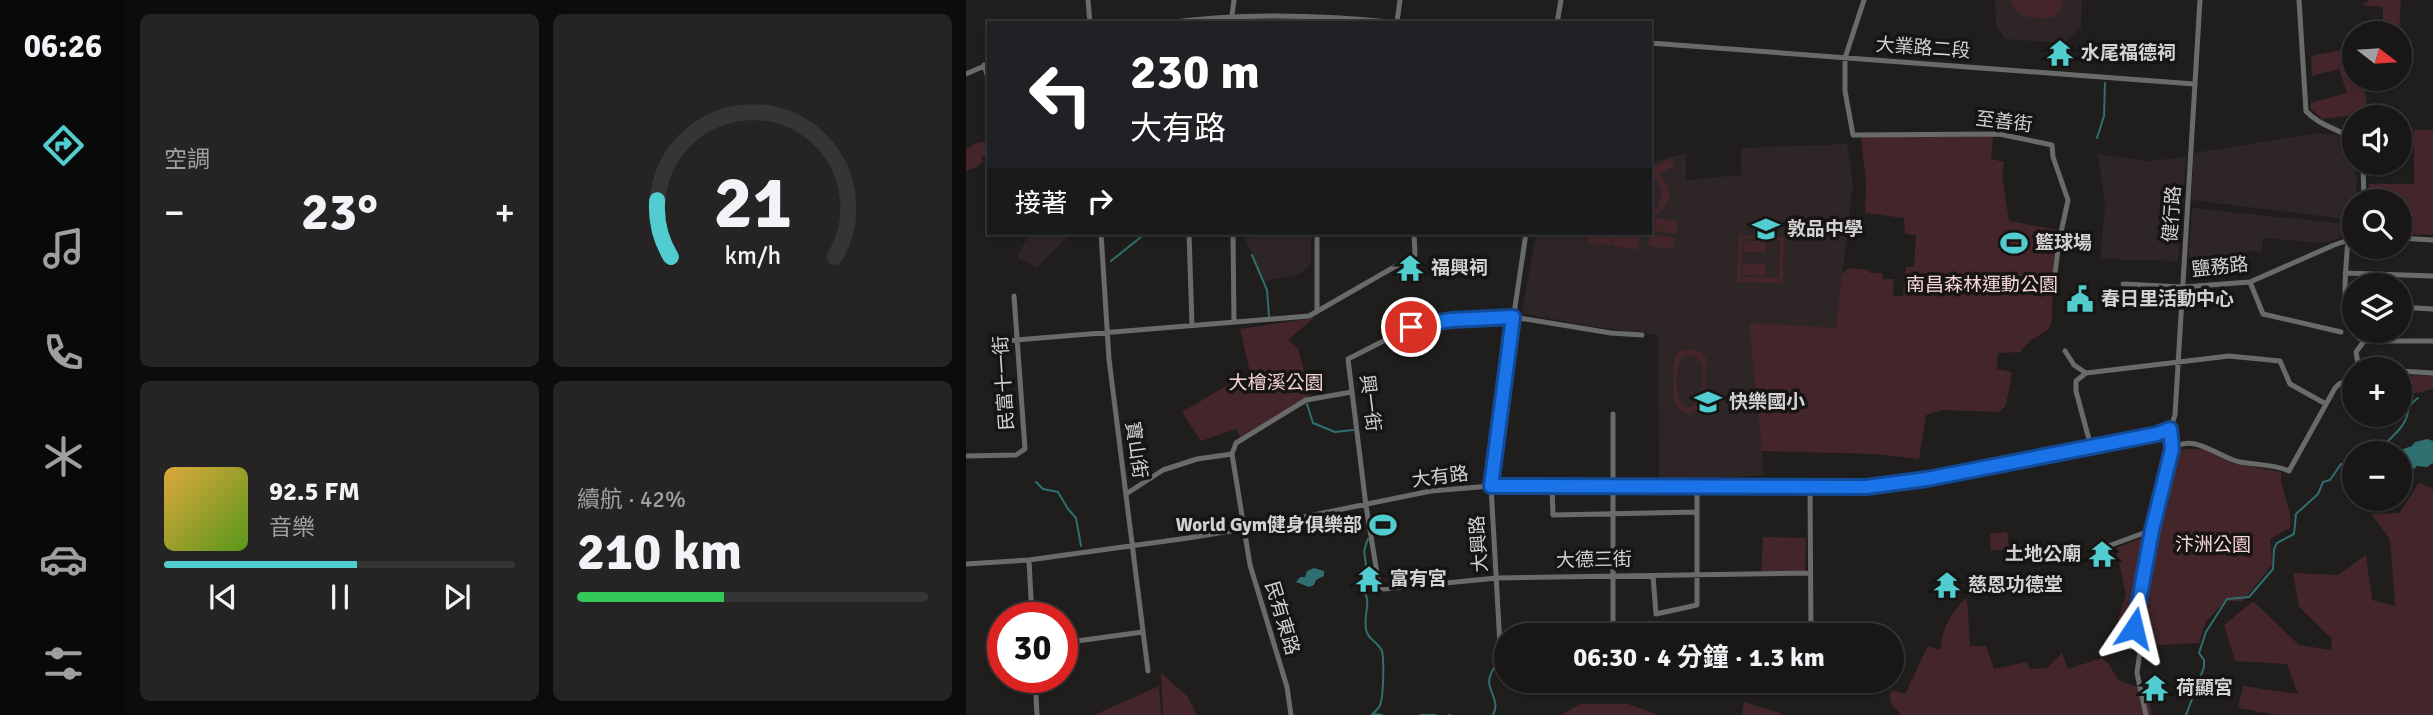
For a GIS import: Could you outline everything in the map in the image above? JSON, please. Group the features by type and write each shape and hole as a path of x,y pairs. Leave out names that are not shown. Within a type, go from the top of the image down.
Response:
{"street":[{"path":"1088,0 1090,21"},
{"path":"1231,20 1234,0"},
{"path":"1399,21 1400,0"},
{"path":"1558,21 1561,0"},
{"path":"1845,58 1864,0"},
{"name":"健行路","path":"2131,647 2152,530 2172,449 2170,429 2175,415 2200,0"},
{"path":"2299,0 2306,111 2320,122 2342,132"},
{"path":"1210,21 1357,21"},
{"name":"大業路二段","path":"1652,43 2194,84"},
{"name":"至善街","path":"1845,58 1845,91 1853,135 1999,134 2052,145 2053,157 2068,200 2054,281"},
{"path":"966,74 987,65"},
{"name":"寶山街","path":"1101,235 1106,331 1117,439 1148,671"},
{"path":"1189,235 1192,325"},
{"path":"1233,235 1234,322"},
{"path":"1317,235 1317,310"},
{"path":"992,342 1309,316 1415,255 1414,235"},
{"name":"大興路","path":"1499,623 1491,486 1526,235"},
{"path":"2412,239 2433,240"},
{"name":"鹽務路","path":"2123,284 2183,287 2250,282 2342,243"},
{"path":"2346,273 2348,259"},
{"path":"2412,275 2433,276"},
{"path":"2250,282 2263,314 2341,332"},
{"name":"民富十一街","path":"966,456 1016,455 1025,449 1014,296"},
{"path":"2412,308 2433,309"},
{"name":"興一街","path":"1379,585 1366,506 1348,359 1411,327 1451,320 1513,317 1642,335"},
{"path":"2412,341 2433,341"},
{"path":"2064,351 2074,365 2086,373"},
{"path":"2091,447 2076,391 2076,381 2086,373 2229,356 2280,361 2290,384 2326,404"},
{"path":"2412,372 2433,373"},
{"path":"2172,449 2177,445 2209,446 2237,461 2289,471 2326,404 2342,383"},
{"path":"1126,495 1163,470 1197,459 1232,454 1236,443 1306,400 1352,392"},
{"path":"1613,414 1613,623"},
{"name":"大有路","path":"966,564 1029,560 1243,530 1431,491 1491,486 1866,487 1896,484 2157,434 2170,429"},
{"name":"民有東路","path":"1232,454 1243,530 1261,607 1287,687 1291,715"},
{"path":"1810,486 1811,623"},
{"path":"1552,487 1553,515 1697,512"},
{"path":"1654,576 1656,614 1697,605 1697,487"},
{"path":"2111,545 2152,530"},
{"path":"1029,560 1031,602"},
{"name":"大德三街","path":"1379,585 1384,589 1497,578 1810,573"},
{"path":"1078,641 1143,632"},
{"path":"2140,651 2137,673 2146,715"},
{"path":"1036,693 1037,715"}],"shaded area":[{"path":"1995,0 2082,0 2081,28 2065,43 2005,39 1996,25"},
{"path":"2317,133 2336,135 2342,140 2342,175 2356,175 2356,189 2342,189 2342,219 2191,200 2194,153"},
{"path":"1847,144 1853,184 1836,329 1750,324 1763,475 1659,480 1658,335 1522,313 1536,235 1652,235 1652,162 1686,153 1686,180 1741,175 1741,148"},
{"path":"2098,154 2149,161 2186,157 2178,261 2100,259 2105,206"},
{"path":"2192,208 2342,224 2342,237 2324,243 2263,238 2262,252 2247,251 2248,264 2188,262"},
{"path":"1028,235 1063,235 1067,238 1037,267 1017,259"},
{"path":"1311,235 1311,264 1300,274 1265,281 1245,238"}],"green space":[{"path":"2010,0 2063,0 2060,10 2053,18 2033,18 2017,12"},
{"path":"2369,0 2401,0 2400,21 2383,21 2383,7 2362,5"},
{"path":"2342,50 2342,78 2339,69 2312,76 2311,56"},
{"path":"2346,91 2365,91 2367,105 2342,105 2342,116 2322,119 2311,109 2310,103 2347,93"},
{"path":"2414,130 2433,130 2433,235 2412,234 2412,189 2369,189 2369,184 2414,184"},
{"name":"南昌森林運動公園","path":"1993,136 1991,159 2004,162 2002,176 2009,221 2058,230 2053,264 2052,320 2049,329 2031,340 2020,352 1998,353 1997,369 2012,372 2006,405 2000,412 1942,410 1926,415 1919,459 1876,454 1762,451 1749,323 1836,328 1842,274 1849,268 1882,273 1883,279 1894,279 1893,296 1903,296 1906,267 1914,267 1916,235 1905,234 1904,218 1865,213 1866,183 1861,137"},
{"path":"987,141 987,154 981,158 983,161 977,167 966,171 966,149 976,143"},
{"path":"1672,159 1674,167 1658,174 1668,186 1669,198 1663,209 1652,217 1652,209 1658,207 1663,191 1657,180 1652,179 1652,167"},
{"path":"1653,218 1678,221 1676,234 1652,230"},
{"path":"1652,234 1675,238 1673,249 1648,246"},
{"path":"1588,235 1613,235 1611,245 1587,242"},
{"path":"1614,235 1640,237 1637,250 1612,245"},
{"path":"1739,235 1784,237 1783,283 1737,282","holes":["1743,238 1780,240 1779,278 1741,277"]},
{"path":"1745,241 1766,241 1766,252 1744,252"},
{"path":"1743,264 1766,264 1765,276 1743,275"},
{"name":"大檜溪公園","path":"1314,318 1288,340 1298,348 1311,395 1240,437 1236,429 1201,441 1182,412 1250,372 1240,329"},
{"path":"1691,349 1702,353 1706,358 1705,405 1689,415 1680,410 1673,400 1674,358 1679,352","holes":["1692,354 1703,364 1702,401 1688,408 1677,392 1680,361 1683,356"]},
{"path":"2433,375 2433,389 2412,394 2412,376"},
{"name":"汴洲公園","path":"2204,449 2232,463 2281,472 2290,514 2290,528 2270,539 2272,565 2243,601 2225,601 2205,623 2199,643 2141,646 2136,641 2174,450"},
{"path":"2419,483 2432,488 2433,492 2433,715 2278,715 2238,708 2243,686 2298,694 2287,664 2235,661 2224,625 2253,601 2299,645 2331,650 2332,639 2299,607 2293,573 2338,575 2366,555 2372,600 2395,606 2390,539 2371,514 2412,511 2412,494"},
{"path":"2007,532 2009,549 1991,551 1990,534"},
{"path":"1763,537 1806,538 1805,571 1761,572"},
{"path":"2145,537 2124,633 2118,619 2126,594 2116,548"},
{"path":"1967,598 1970,646 1986,646 1994,669 2027,662 2030,669 2047,668 2062,653 2068,669 2102,658 2118,680 2147,690 2152,715 1901,715 1890,701 1890,693 1905,694 1928,646 1940,650 1948,621 1956,608"},
{"path":"1161,673 1188,697 1197,715 1163,715"},
{"path":"1159,686 1161,715 1094,715"},
{"path":"1744,702 1780,713 1782,715 1742,715"},
{"path":"1580,704 1628,704 1658,715 1561,715"}],"water":[{"path":"2427,439 2433,441 2433,463 2427,467 2412,468 2412,446 2415,442"},
{"path":"1314,568 1324,571 1324,576 1316,580 1314,585 1309,587 1296,582 1300,577 1305,577 1307,571"}],"waterway":[{"path":"2097,138 2104,116 2105,83"},
{"path":"1111,261 1144,235"},
{"path":"1252,255 1267,290 1269,316"},
{"path":"2388,441 2400,429 2409,407 2418,398"},
{"path":"1307,404 1313,423 1335,432 1353,430"},
{"path":"2186,715 2204,667 2204,660 2199,653 2206,632 2227,599 2249,597 2273,569 2274,549 2277,543 2294,534 2296,514 2318,494 2323,482 2330,480 2342,464"},
{"path":"1036,482 1043,489 1058,492 1076,518 1081,546"},
{"path":"1368,539 1364,552 1366,570 1362,586 1367,598 1365,623 1368,635 1382,651 1383,662 1381,703 1372,715"},
{"path":"1493,715 1495,702 1489,678 1494,668"},
{"path":"1373,714 1382,715"},
{"path":"1421,715 1435,715"}],"place":[{"name":"水尾福德祠","path":"2060,53"},
{"name":"敦品中學","path":"1766,229"},
{"name":"籃球場","path":"2014,243"},
{"name":"福興祠","path":"1410,268"},
{"name":"春日里活動中心","path":"2080,299"},
{"name":"快樂國小","path":"1708,402"},
{"name":"World Gym健身俱樂部","path":"1383,525"},
{"name":"土地公廟","path":"2102,554"},
{"name":"富有宮","path":"1369,579"},
{"name":"慈恩功德堂","path":"1947,585"},
{"name":"荷顯宮","path":"2155,688"}],"route":[{"path":"1411,327 1451,320 1513,317 1491,486 1866,487 1927,479 2157,434 2170,429 2172,449 2152,530 2134,628"}]}
